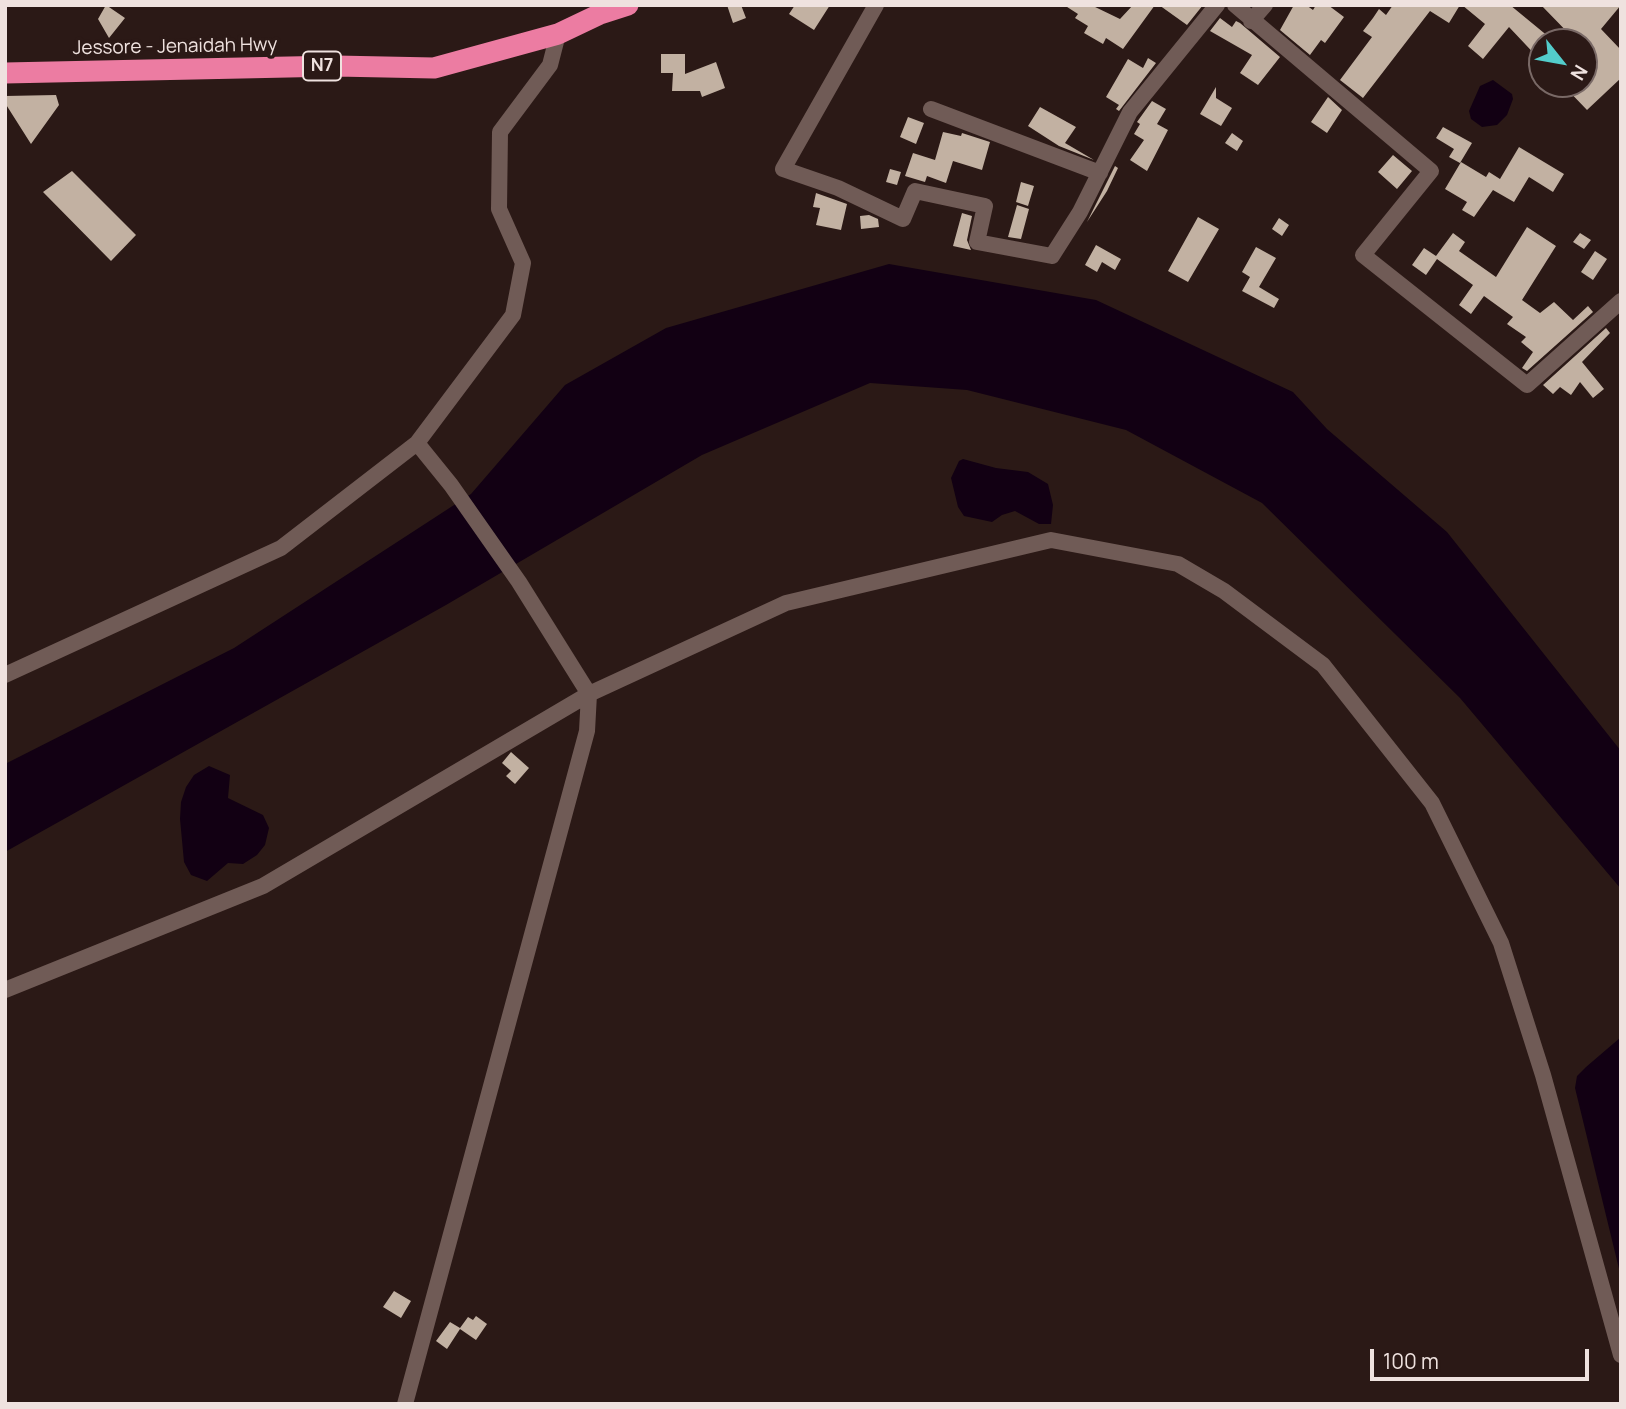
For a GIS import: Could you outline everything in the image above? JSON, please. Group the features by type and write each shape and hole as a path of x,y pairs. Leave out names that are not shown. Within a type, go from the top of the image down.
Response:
{"highway":[{"name":"Jessore - Jenaidah Hwy","path":"5,73 336,66 434,68 558,34 600,14 628,5"}],"street":[{"path":"876,5 783,169 838,188 903,219 915,191 985,206 976,242 1052,256 1100,173 1130,112 1217,5"},
{"path":"1235,5 1431,171 1363,255 1527,385 1621,301"},
{"path":"1251,21 1265,5"},
{"path":"5,676 281,548 417,443 513,315 523,263 499,209 500,132 550,65 558,34"},
{"path":"931,108 1100,173"},
{"path":"405,1404 586,731 589,694 519,582 451,485 417,443"},
{"path":"5,990 263,886 589,694 786,603 1051,540 1178,564 1224,591 1323,665 1432,803 1501,943 1542,1074 1621,1355"}],"shaded area":[{"path":"1493,80 1512,94 1513,99 1507,115 1497,125 1482,127 1471,119 1469,111 1480,86"},
{"path":"889,264 1096,300 1293,392 1327,429 1447,532 1621,751 1621,889 1460,698 1262,503 1126,430 967,390 870,383 702,455 446,605 5,852 5,764 234,648 471,494 565,385 666,328"},
{"path":"963,459 996,468 1028,472 1048,484 1053,505 1051,524 1039,524 1015,511 992,522 964,516 958,507 951,478 959,461"},
{"path":"209,766 230,775 228,798 263,815 269,828 265,845 257,855 243,864 228,863 207,881 191,875 184,862 180,819 181,802 186,787 194,775"},
{"path":"1621,1037 1621,1277 1575,1088 1577,1076"}],"building":[{"path":"106,5 125,18 109,38 98,19"},
{"path":"727,5 741,5 746,18 733,23"},
{"path":"795,5 830,5 814,30 789,14"},
{"path":"1064,5 1091,5 1120,19 1133,5 1155,5 1123,49 1106,38 1103,44 1084,33 1088,26 1075,18 1078,14"},
{"path":"1159,5 1203,5 1187,25"},
{"path":"1294,5 1306,5 1313,10 1316,5 1328,5 1344,17 1325,43 1321,40 1310,55 1280,30"},
{"path":"1393,5 1460,5 1449,23 1430,11 1363,98 1340,80 1372,37 1363,31 1379,9 1386,15"},
{"path":"1462,5 1510,5 1538,28 1528,28 1528,47 1509,27 1483,59 1468,46 1485,24"},
{"path":"1541,5 1621,5 1601,29 1621,50 1621,78 1587,110 1575,98 1598,98 1598,28 1563,28"},
{"path":"1220,18 1232,27 1236,21 1240,23 1280,57 1258,85 1240,73 1252,55 1210,31"},
{"path":"661,54 685,54 685,74 716,62 725,88 702,97 700,91 672,91 673,73 661,73"},
{"path":"1148,58 1156,63 1119,111 1116,109 1119,105 1106,97 1128,59 1143,68"},
{"path":"1216,87 1216,98 1232,108 1221,126 1200,114"},
{"path":"56,95 59,105 31,144 5,103 5,96"},
{"path":"1328,97 1342,110 1327,133 1311,122"},
{"path":"1152,101 1166,109 1157,124 1168,130 1147,171 1130,160 1144,140 1134,134 1140,124 1137,122"},
{"path":"1040,107 1076,127 1065,143 1094,160 1059,146 1028,126"},
{"path":"908,117 924,123 916,144 900,137"},
{"path":"1443,127 1472,143 1460,163 1449,157 1454,149 1436,138"},
{"path":"943,132 961,136 962,133 990,142 982,170 953,161 946,183 927,176 925,182 905,176 913,153 935,160"},
{"path":"1232,133 1243,141 1237,151 1225,143"},
{"path":"1519,147 1564,174 1553,192 1529,177 1514,202 1493,190 1474,217 1462,210 1467,202 1445,189 1461,162 1486,177 1489,172 1500,179"},
{"path":"1393,155 1412,171 1397,189 1378,172"},
{"path":"1115,166 1118,168 1107,191 1087,222"},
{"path":"890,169 901,172 897,185 886,182"},
{"path":"72,171 136,235 111,261 43,192"},
{"path":"1021,182 1034,186 1028,206 1016,202"},
{"path":"816,193 847,204 841,230 816,225 820,208 813,207"},
{"path":"1017,205 1029,209 1021,239 1008,237"},
{"path":"962,213 972,216 967,240 971,250 953,246"},
{"path":"869,215 878,219 879,227 861,229 860,216"},
{"path":"1198,217 1219,229 1188,282 1168,271"},
{"path":"1279,218 1289,225 1282,236 1272,229"},
{"path":"1527,227 1556,246 1522,300 1540,313 1554,302 1573,320 1588,306 1593,312 1527,371 1522,368 1533,352 1521,342 1526,337 1507,324 1513,317 1484,296 1471,314 1459,305 1473,285 1437,259 1426,275 1412,265 1424,248 1436,256 1453,233 1465,242 1459,251 1496,277"},
{"path":"1580,233 1591,240 1584,249 1573,242"},
{"path":"1096,245 1121,259 1115,270 1102,262 1097,272 1085,265"},
{"path":"1256,247 1276,258 1259,287 1279,299 1274,308 1242,291 1250,277 1242,272"},
{"path":"1595,251 1607,259 1593,280 1581,272"},
{"path":"1606,328 1610,333 1582,362 1604,389 1593,398 1580,382 1571,395 1560,387 1553,394 1543,385"},
{"path":"511,752 529,768 515,784 506,776 511,771 502,763"},
{"path":"394,1291 411,1301 401,1318 383,1307"},
{"path":"476,1316 487,1324 476,1340 460,1329 447,1349 436,1341 450,1322 460,1328 468,1317 473,1320"}]}
